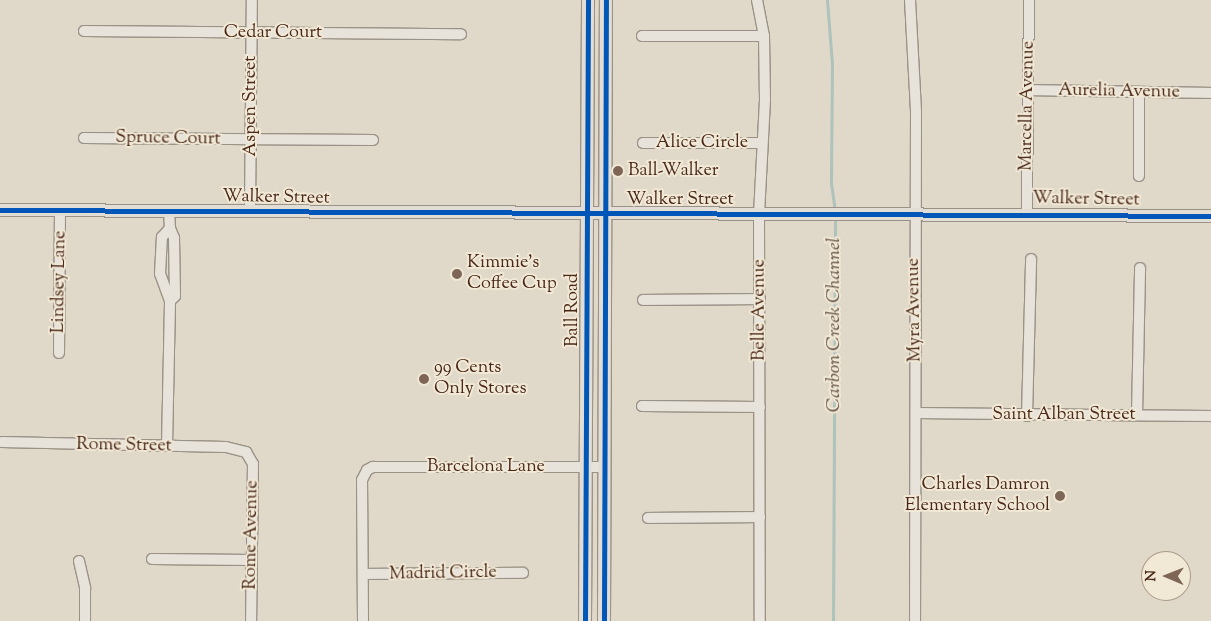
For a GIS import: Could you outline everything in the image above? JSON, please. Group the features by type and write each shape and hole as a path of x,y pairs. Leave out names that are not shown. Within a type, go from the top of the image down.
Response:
{"main road":[{"name":"Ball Road","path":"585,621 588,0"},
{"name":"Ball Road","path":"604,621 606,0"},
{"name":"Walker Street","path":"0,210 587,214 1027,213 1211,216"}],"street":[{"name":"Aspen Street","path":"250,212 252,0"},
{"name":"Belle Avenue","path":"757,0 764,36 765,100 761,142 759,214 760,621"},
{"name":"Myra Avenue","path":"910,0 916,112 914,214 916,413 915,621"},
{"name":"Marcella Avenue","path":"1027,213 1029,0"},
{"name":"Cedar Court","path":"84,31 251,34 461,34"},
{"path":"642,36 764,36"},
{"name":"Aurelia Avenue","path":"1028,90 1211,93"},
{"path":"1139,92 1139,176"},
{"name":"Spruce Court","path":"84,138 373,140"},
{"name":"Alice Circle","path":"643,143 761,142"},
{"name":"Lindsey Lane","path":"59,353 60,210"},
{"path":"166,446 170,301 174,296 174,238 170,228 169,210"},
{"path":"1028,416 1031,259"},
{"path":"1137,415 1140,268"},
{"path":"643,300 760,299"},
{"path":"642,406 760,407"},
{"name":"Saint Alban Street","path":"916,413 1028,416 1211,416"},
{"name":"Rome Street","path":"2,442 226,447 246,452"},
{"name":"Rome Avenue","path":"246,452 253,464 251,621"},
{"name":"Barcelona Lane","path":"364,574 362,480 367,470 373,467 605,467"},
{"path":"648,518 760,517"},
{"path":"152,559 251,560"},
{"path":"79,561 85,588 84,621"},
{"name":"Madrid Circle","path":"364,574 523,573"},
{"path":"363,621 364,574"}],"waterway":[{"name":"Carbon Creek Channel","path":"827,0 832,63 831,183 835,211"},
{"name":"Carbon Creek Channel","path":"833,621 835,217"}],"cycle path":[{"path":"585,621 588,0"},
{"path":"604,621 606,0"},
{"path":"0,210 1211,216"}],"place":[{"name":"Ball-Walker","path":"618,171"},
{"name":"Kimmie's Coffee Cup","path":"457,274"},
{"name":"99 Cents Only Stores","path":"424,379"},
{"name":"Charles Damron Elementary School","path":"1060,496"}]}
